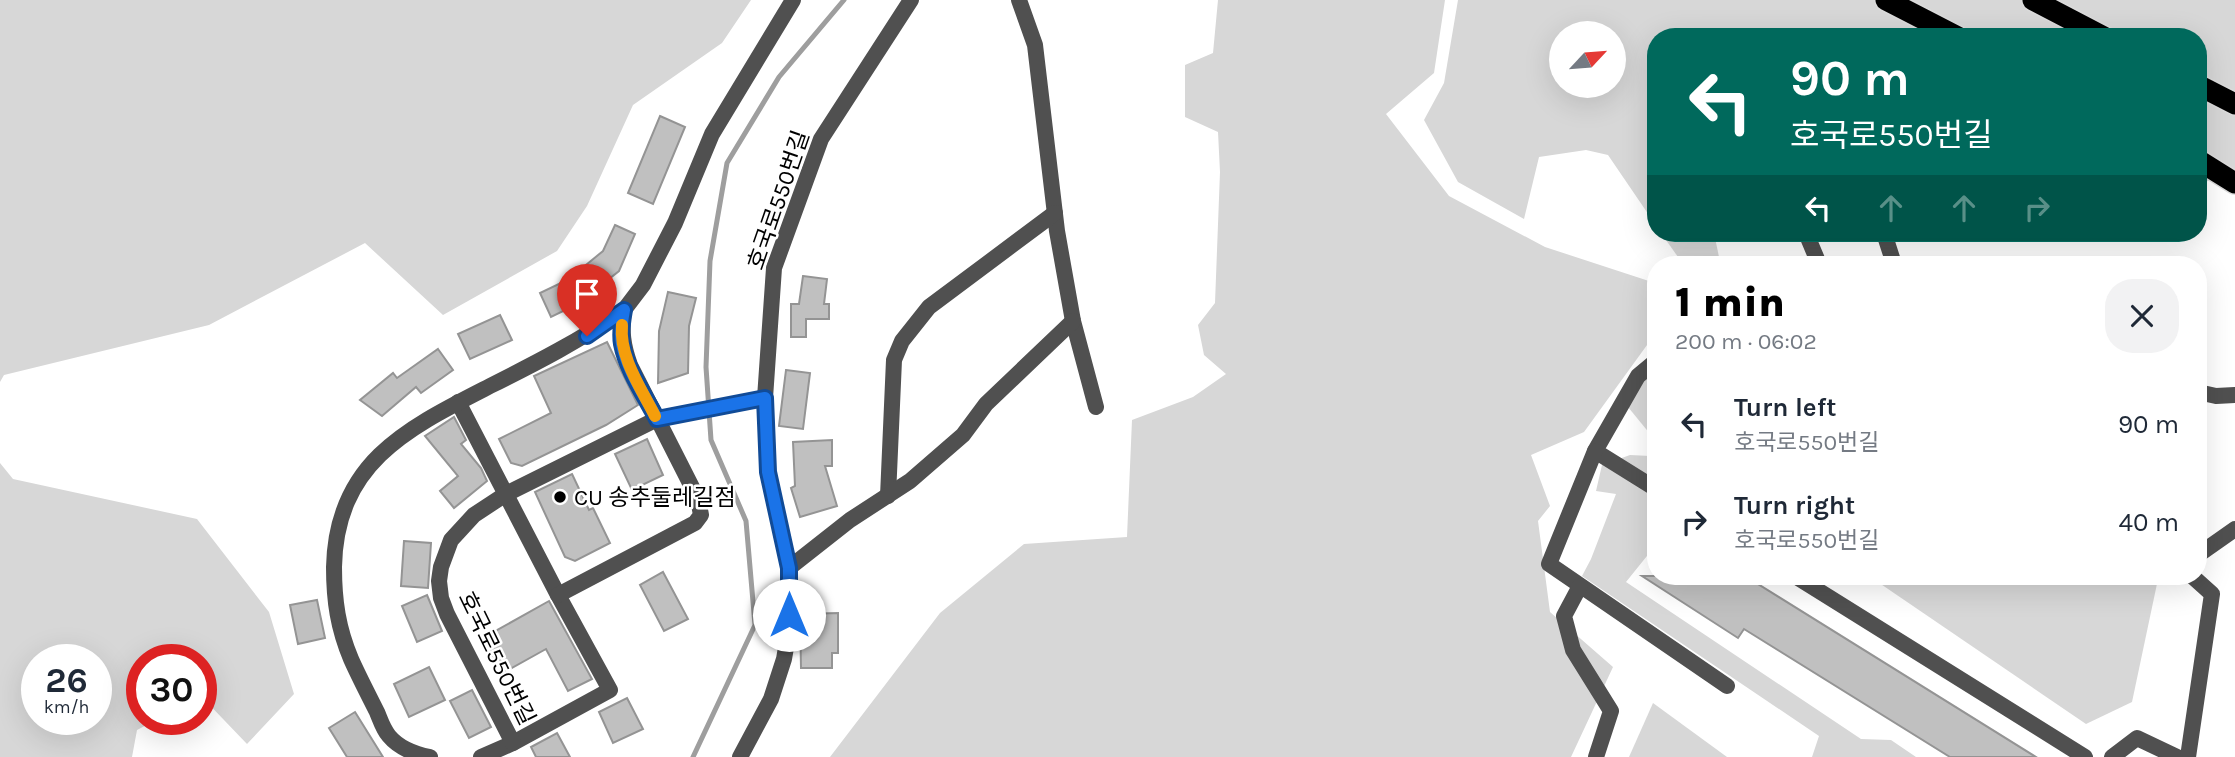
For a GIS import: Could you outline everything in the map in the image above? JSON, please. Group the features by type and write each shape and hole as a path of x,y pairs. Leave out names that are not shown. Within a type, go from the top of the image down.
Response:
{"highway":[{"path":"1886,0 1940,28"},
{"path":"2033,0 2087,28"},
{"path":"2207,90 2235,104"},
{"path":"2207,166 2235,183"}],"street":[{"path":"430,757 403,747 388,735 340,634 334,582 334,548 350,493 365,470 407,431 587,336 624,310 643,285 675,223 712,134 793,0"},
{"name":"호국로550번길","path":"740,757 771,699 784,659 788,636 789,568 768,472 757,399 774,268 821,139 911,0"},
{"path":"1019,0 1035,45 1055,213 1073,321 1096,407"},
{"path":"888,496 894,360 902,341 929,307 1055,213"},
{"path":"558,595 695,523 701,511 665,418 630,365 622,345 624,310"},
{"path":"789,568 850,520 910,481 963,435 986,404 1073,321"},
{"path":"1647,368 1637,376 1595,451 1549,564 1727,686"},
{"path":"2207,394 2235,395"},
{"name":"호국로550번길","path":"513,743 441,598 439,581 443,558 451,540 474,515 506,494 665,418 757,399"},
{"name":"호국로550번길","path":"458,402 610,690 513,743 481,757"},
{"path":"1595,451 1647,483"},
{"path":"2207,549 2235,529"},
{"path":"1809,585 2085,757"},
{"path":"2188,757 2212,594 2202,585"},
{"path":"1580,586 1564,616 1573,650 1611,711 1596,757"},
{"path":"2112,757 2137,738 2176,757"}],"shaded area":[{"path":"0,0 751,0 722,43 633,105 587,206 557,251 443,315 365,243 209,325 4,375 0,382"},
{"path":"1218,0 1445,0 1434,73 1386,114 1449,196 1545,247 1647,280 1647,345 1584,432 1531,455 1550,506 1538,521 1550,612 1613,667 1571,757 830,757 940,613 1024,544 1127,537 1132,420 1193,397 1226,374 1204,355 1198,325 1215,303 1220,172 1218,132 1185,117 1185,65 1213,53"},
{"path":"1458,0 2235,0 2235,170 2207,181 2207,28 1647,28 1647,212 1608,155 1586,150 1539,157 1524,219 1458,182 1424,120 1444,83"},
{"path":"1667,242 1716,242 1719,256 1677,256"},
{"path":"1647,375 1647,430 1628,407"},
{"path":"1630,455 1647,456 1647,556 1626,582 1861,739 1891,740 1916,757 1812,757 1819,736 1582,576 1616,494 1596,491 1602,465"},
{"path":"0,463 13,479 197,519 269,612 294,694 247,744 217,713 217,644 126,644 126,735 136,735 132,757 0,757"},
{"path":"1882,585 2157,585 2132,702 2086,724"},
{"path":"1653,703 1727,757 1629,757"}],"building":[{"path":"660,116 685,127 653,204 628,193"},
{"path":"615,225 635,234 619,271 585,298 586,300 551,317 540,293 584,272 581,269 603,251"},
{"path":"803,276 827,279 824,304 829,304 829,319 806,319 806,337 791,337 791,304 799,304"},
{"path":"668,292 696,298 689,326 688,373 658,383 659,331"},
{"path":"500,315 512,340 470,359 458,334"},
{"path":"607,342 638,405 606,425 522,466 511,463 499,439 551,413 534,376"},
{"path":"438,349 453,370 421,393 416,387 382,416 360,400 393,373 397,378"},
{"path":"786,370 810,373 803,429 779,426"},
{"path":"454,417 466,440 461,444 481,468 487,481 454,508 440,491 458,476 425,436"},
{"path":"647,439 663,475 632,490 615,454"},
{"path":"832,440 832,466 825,466 837,506 800,517 791,488 795,486 793,442"},
{"path":"572,474 589,510 593,508 610,543 575,561 565,557 535,492"},
{"path":"404,541 431,543 428,588 401,586"},
{"path":"663,572 688,619 664,631 640,585"},
{"path":"1656,585 1759,585 2036,757 1950,757 1744,629 1738,638"},
{"path":"427,595 442,631 417,642 402,606"},
{"path":"317,600 325,638 298,644 290,605"},
{"path":"549,601 592,679 568,691 546,649 503,673 483,638"},
{"path":"838,613 838,653 832,653 832,668 801,668 800,614"},
{"path":"429,667 445,700 409,717 394,684"},
{"path":"472,690 491,727 469,738 450,701"},
{"path":"627,698 643,729 613,743 599,712"},
{"path":"355,712 383,757 347,757 329,728"},
{"path":"557,733 570,757 536,757 531,747"}],"waterway":[{"path":"693,757 755,625 746,521 711,440 706,367 710,261 727,163 779,77 844,0"}],"slow traffic":[{"path":"622,325 622,345 655,416"}],"place":[{"name":"CU 송추둘레길점","path":"560,497"}],"route":[{"path":"587,336 624,310 622,345 657,419 765,398 768,472 789,568 789,615"}]}
